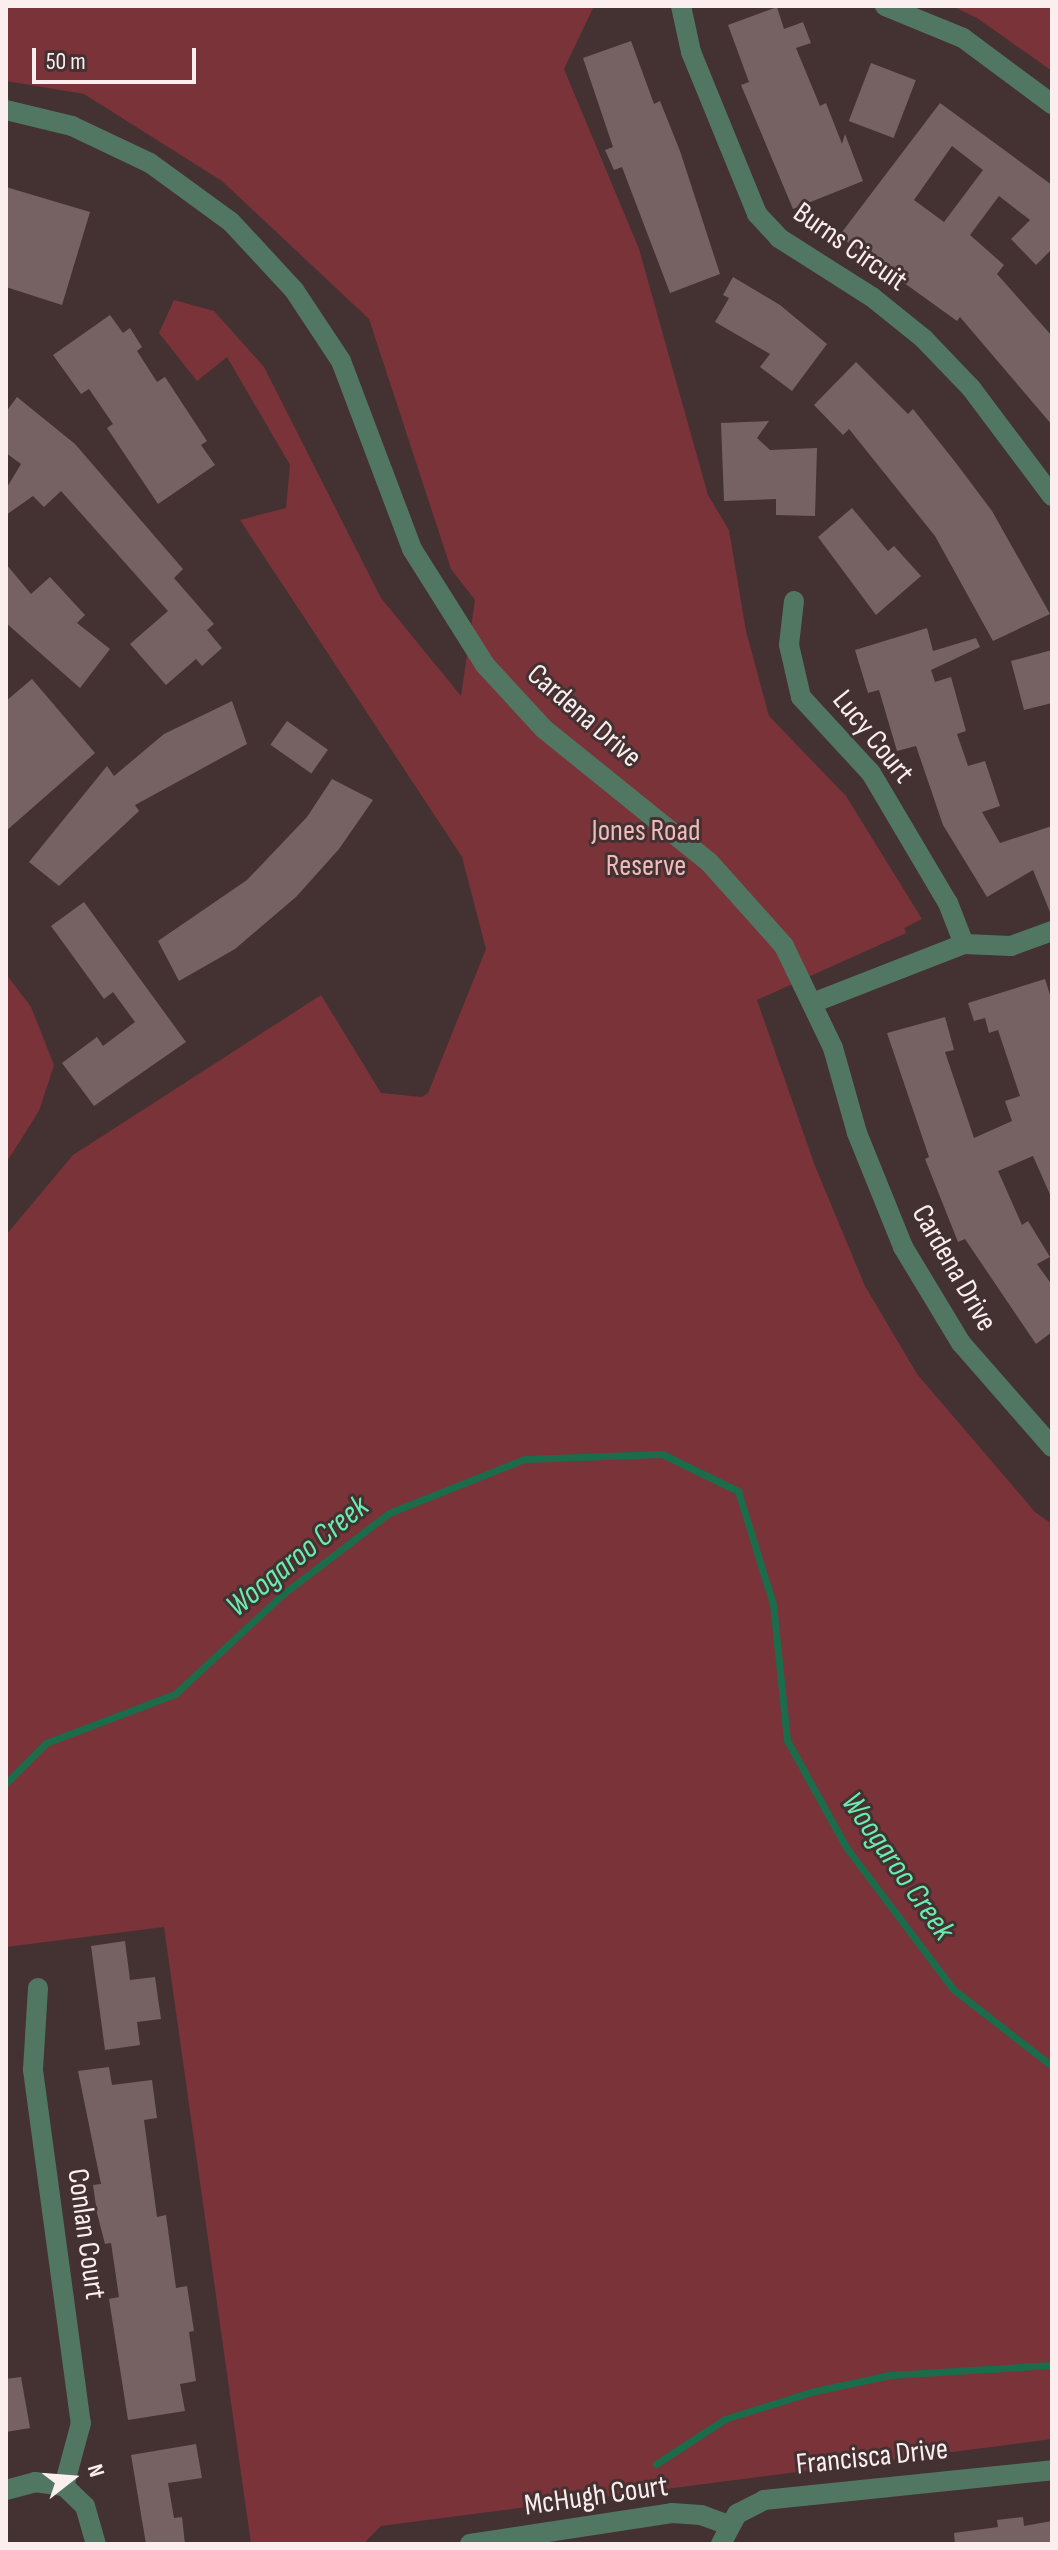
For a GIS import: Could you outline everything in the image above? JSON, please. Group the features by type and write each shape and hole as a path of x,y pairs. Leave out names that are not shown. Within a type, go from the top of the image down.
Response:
{"street":[{"name":"Burns Circuit","path":"681,6 691,52 757,214 779,238 872,297 924,339 981,400 1052,496"},
{"path":"885,6 963,38 1052,104"},
{"name":"Cardena Drive","path":"6,110 72,126 150,163 231,222 269,261 320,325 341,361 412,549 485,665 544,729 709,862 752,905 815,1002 857,1133 903,1247 961,1343 1052,1447"},
{"name":"Lucy Court","path":"794,601 789,645 801,697 871,773 948,903 964,944"},
{"path":"815,1002 964,944 1011,946 1052,931"},
{"name":"Conlan Court","path":"38,1988 33,2070 81,2423 64,2486"},
{"name":"Francisca Drive","path":"725,2535 749,2505 780,2497 1052,2470"},
{"path":"6,2490 35,2482 64,2486 85,2506 96,2544"},
{"name":"McHugh Court","path":"470,2544 672,2513 701,2515 725,2535"}],"green space":[{"name":"Jones Road Reserve","path":"6,6 594,6 564,69 639,249 708,495 729,530 746,631 769,716 846,796 922,919 904,928 906,933 757,1000 815,1166 865,1286 917,1374 1035,1512 1052,1524 1052,2439 381,2526 363,2544 251,2544 164,1927 6,1947 6,1235 73,1155 321,995 381,1093 422,1097 428,1093 486,949 462,857 240,520 286,508 290,465 227,357 197,381 159,333 174,300 214,311 264,367 381,598 461,696 475,600 451,569 369,319 222,181 84,94 6,81"},
{"path":"952,6 1052,6 1052,71 977,18"},
{"path":"6,974 31,1007 54,1065 39,1111 6,1163"}],"building":[{"path":"777,7 784,29 803,22 811,43 796,48 820,106 826,103 842,144 845,134 863,181 793,209 741,85 749,82 728,25"},
{"path":"631,41 654,104 660,101 680,151 720,274 670,293 622,167 614,170 605,150 613,147 583,58"},
{"path":"871,63 916,80 894,138 849,121"},
{"path":"940,103 1052,185 1052,249 1036,265 1011,239 1030,220 999,196 970,235 1004,265 997,274 1052,336 1052,425 960,317 957,321 839,236","holes":["952,146 983,170 944,222 914,200"]},
{"path":"6,187 90,212 62,305 6,287"},
{"path":"733,277 780,305 827,344 792,391 760,367 770,354 715,322 729,298 723,295"},
{"path":"110,315 123,333 130,328 142,347 137,351 157,382 165,377 207,441 201,445 215,465 158,504 107,428 113,424 89,389 81,394 53,355"},
{"path":"856,362 908,414 913,409 956,463 992,511 1050,614 993,641 935,536 849,429 843,435 814,405"},
{"path":"17,397 75,444 183,569 174,578 214,624 207,630 222,648 202,666 196,659 166,685 130,644 168,611 61,491 44,507 33,496 6,515 6,489 21,464 6,453 6,412"},
{"path":"769,421 757,438 770,450 817,448 815,516 776,515 776,499 724,501 721,423"},
{"path":"852,508 888,551 894,546 921,576 876,615 818,537"},
{"path":"6,564 31,594 50,577 85,615 77,623 110,649 80,688 6,623"},
{"path":"927,628 933,651 976,638 980,647 931,670 935,682 951,677 966,731 957,734 968,766 985,761 1000,806 982,812 1000,843 1052,826 1052,917 1033,870 987,897 943,825 916,746 897,751 879,690 868,693 855,650"},
{"path":"1052,650 1052,703 1024,710 1011,661"},
{"path":"32,679 95,753 6,831 6,701"},
{"path":"232,701 247,744 135,805 139,811 59,886 29,862 107,766 114,776 164,734"},
{"path":"287,721 328,750 311,773 270,745"},
{"path":"332,779 373,800 339,849 296,897 235,949 179,981 158,941 247,880 307,817"},
{"path":"84,902 186,1042 94,1106 62,1063 97,1037 103,1046 135,1022 113,992 104,999 51,926"},
{"path":"1045,979 1052,1001 1052,1199 1033,1156 998,1171 1022,1225 1028,1221 1050,1257 1037,1264 1052,1285 1052,1332 1036,1344 965,1239 958,1242 925,1159 929,1157 887,1033 945,1017 954,1050 945,1052 974,1138 1012,1121 1005,1101 1020,1096 998,1030 989,1033 985,1018 974,1021 968,1003"},
{"path":"125,1941 130,1980 155,1977 161,2019 137,2022 140,2045 105,2050 91,1946"},
{"path":"109,2067 112,2085 152,2080 157,2118 144,2120 157,2217 166,2215 176,2288 187,2286 194,2331 189,2332 196,2381 180,2384 185,2411 128,2420 109,2299 119,2297 111,2243 105,2244 97,2213 93,2185 101,2184 78,2071"},
{"path":"21,2377 30,2428 6,2432 6,2379"},
{"path":"196,2444 202,2478 168,2483 174,2518 182,2517 185,2544 146,2544 131,2455"},
{"path":"1023,2517 1024,2526 1052,2521 1052,2544 955,2544 954,2533 998,2527 997,2520"}],"waterway":[{"name":"Woogaroo Creek","path":"6,1783 46,1743 175,1694 283,1594 389,1513 525,1459 662,1454 738,1491 773,1604 787,1740 846,1847 953,1989 1052,2066"},
{"path":"656,2464 725,2419 811,2392 890,2375 1052,2365"}]}
